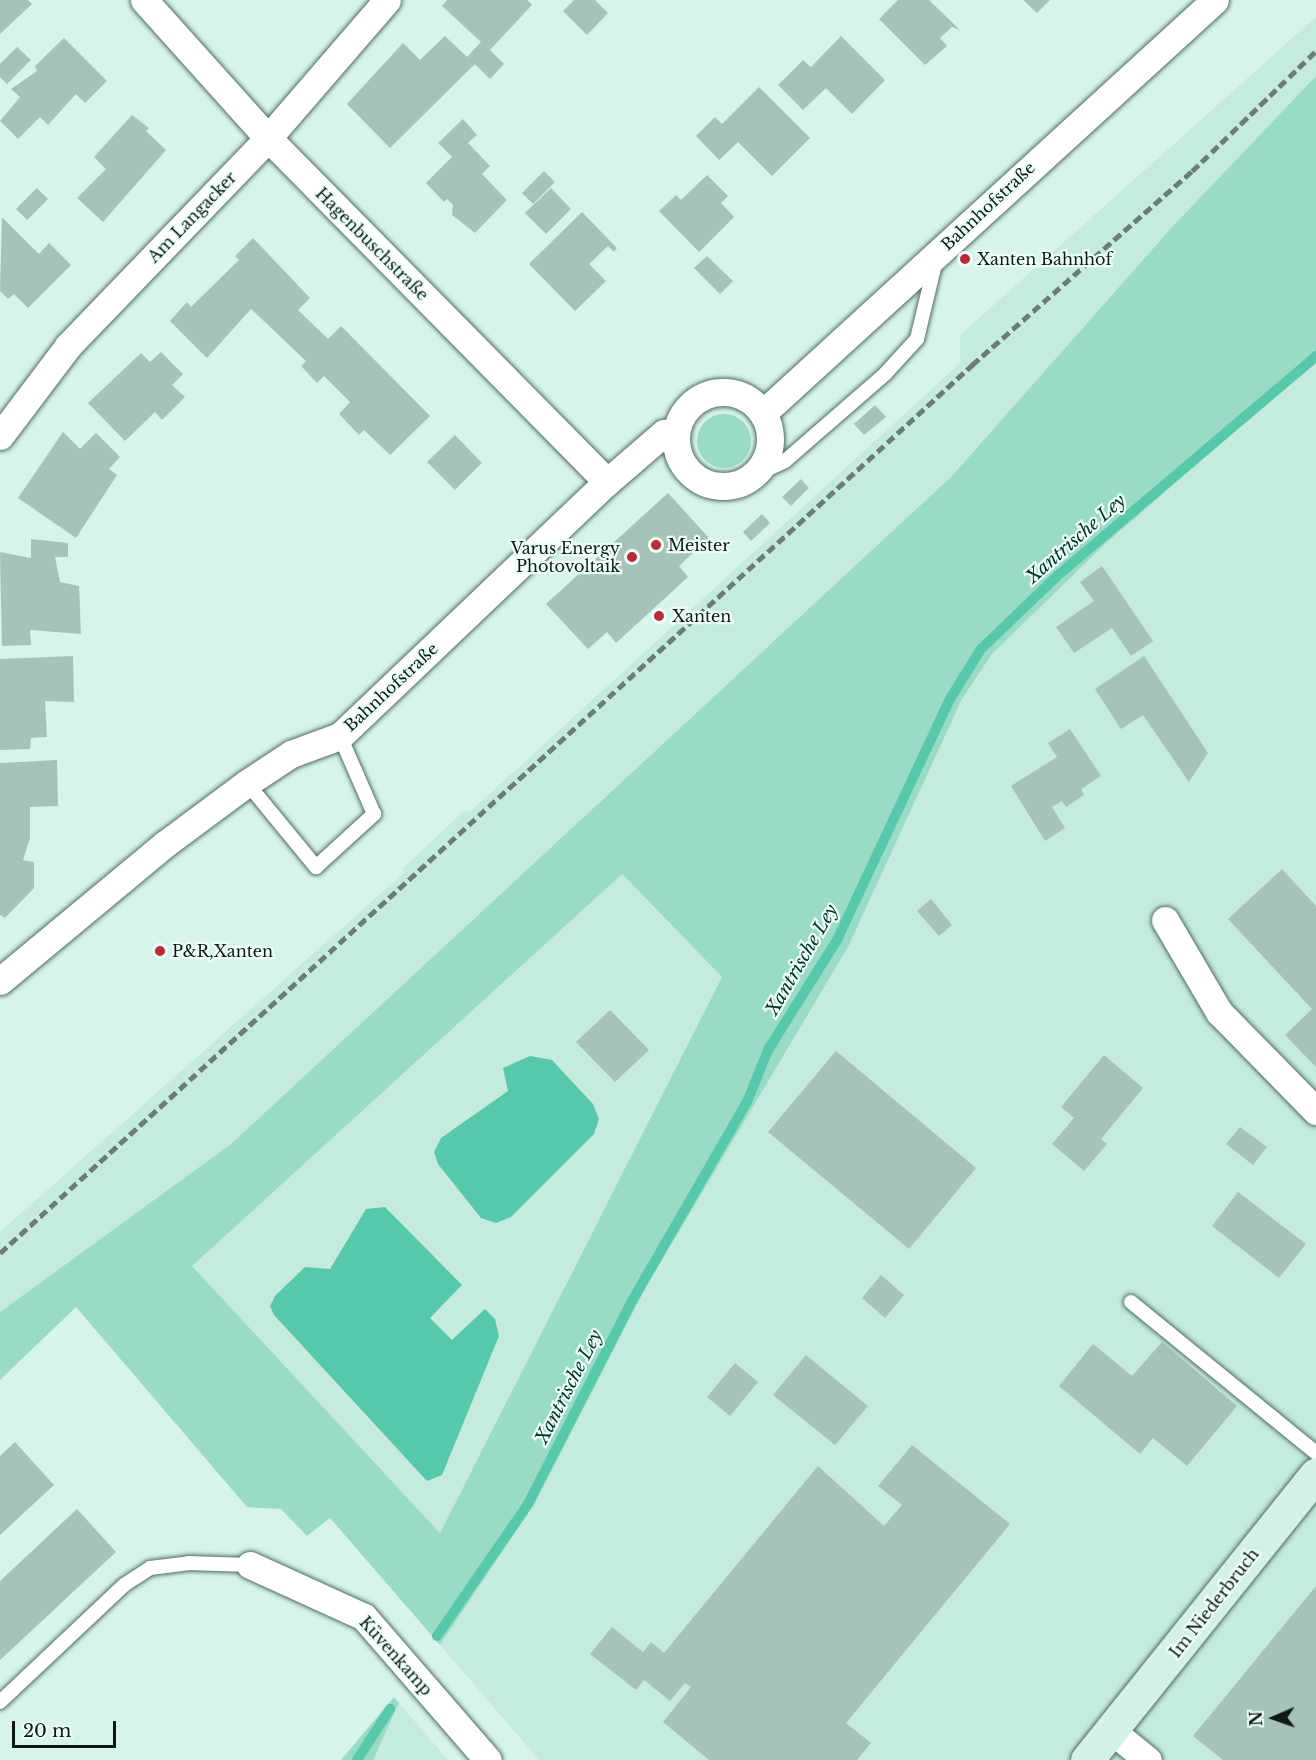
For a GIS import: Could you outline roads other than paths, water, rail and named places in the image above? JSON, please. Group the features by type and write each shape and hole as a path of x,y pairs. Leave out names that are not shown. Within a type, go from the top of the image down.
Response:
{"street":[{"name":"Hagenbuschstraße","path":"144,0 268,138 607,482"},
{"name":"Am Langacker","path":"0,436 68,346 268,138 387,0"},
{"name":"Bahnhofstraße","path":"763,413 1215,0"},
{"path":"713,393 732,393 750,400 763,413 769,430 770,447 752,477 738,484 706,484 681,463 676,431 689,407 713,393"},
{"name":"Bahnhofstraße","path":"0,981 165,844 247,783 291,753 340,736 607,482 664,433 676,431"},
{"path":"1165,920 1219,1012 1316,1111"},
{"name":"Im Niederbruch","path":"1087,1760 1316,1474"},
{"name":"Küvenkamp","path":"250,1565 364,1617 488,1760"},
{"path":"1112,1731 1148,1760"}],"lane":[{"path":"752,477 785,461 885,374 917,339 938,253"},
{"path":"247,783 316,867 374,814 340,736"},
{"path":"1131,1302 1316,1453"},
{"path":"0,1702 124,1585 150,1568 188,1563 250,1565"}],"waterway":[{"name":"Xantrische Ley","path":"437,1636 528,1504 632,1301 747,1102 768,1050 837,940 950,699 981,649 1057,576 1316,356"},
{"name":"Xantrische Ley","path":"357,1760 390,1709"}],"railway":[{"path":"0,1253 972,365 1192,171 1316,51"}],"place":[{"name":"Xanten Bahnhof","path":"965,259"},
{"name":"Meister","path":"656,545"},
{"name":"Varus Energy Photovoltaik","path":"632,557"},
{"name":"Xanten","path":"659,616"},
{"name":"P&R,Xanten","path":"160,951"}]}
